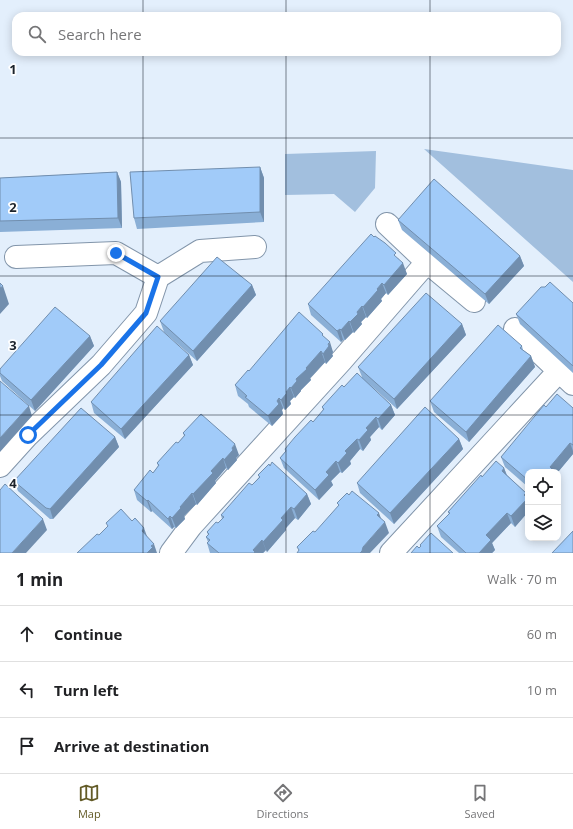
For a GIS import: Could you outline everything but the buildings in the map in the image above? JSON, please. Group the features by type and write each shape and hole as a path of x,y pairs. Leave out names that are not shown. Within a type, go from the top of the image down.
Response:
{"lane":[{"path":"388,224 427,262 474,301"},
{"path":"0,466 28,435 101,365 146,313 158,277 200,250 255,247"},
{"path":"16,257 116,253 158,277"},
{"path":"171,553 191,526 342,360 427,262"},
{"path":"391,553 566,377 515,330"}],"shaded area":[{"path":"424,149 573,170 573,282"},
{"path":"376,151 375,188 355,212 334,194 285,195 285,154"}],"route":[{"path":"28,435 101,365 146,313 158,277 116,253"}]}
